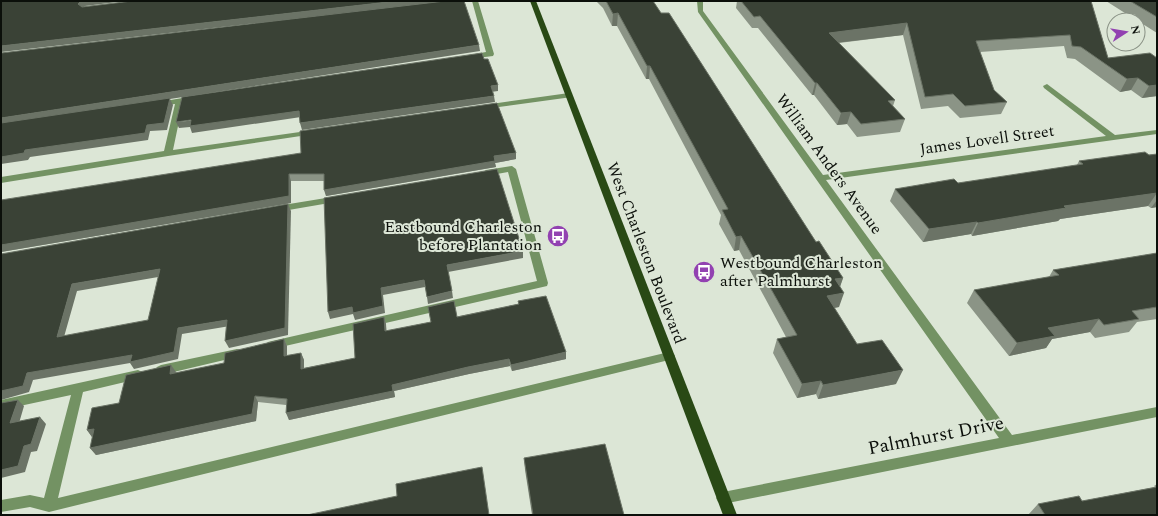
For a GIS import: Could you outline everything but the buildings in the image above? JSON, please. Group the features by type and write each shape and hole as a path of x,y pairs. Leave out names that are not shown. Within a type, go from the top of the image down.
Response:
{"main road":[{"name":"West Charleston Boulevard","path":"534,1 730,515"}],"street":[{"path":"459,59 490,54 476,1"},
{"name":"William Anders Avenue","path":"700,1 700,11 1009,441"},
{"path":"1047,86 1113,138"},
{"path":"478,108 569,95"},
{"path":"148,105 202,97"},
{"path":"168,153 179,101"},
{"path":"1,180 168,153 323,131"},
{"name":"James Lovell Street","path":"821,178 1157,132"},
{"path":"264,347 542,283 512,169 472,176"},
{"path":"268,211 347,197"},
{"path":"1,405 248,350"},
{"path":"1,506 30,501 49,506 669,356"},
{"path":"49,506 78,389"},
{"name":"Palmhurst Drive","path":"723,498 1157,412"}],"place":[{"name":"Eastbound Charleston before Plantation","path":"558,236"},
{"name":"Westbound Charleston after Palmhurst","path":"704,272"}]}
